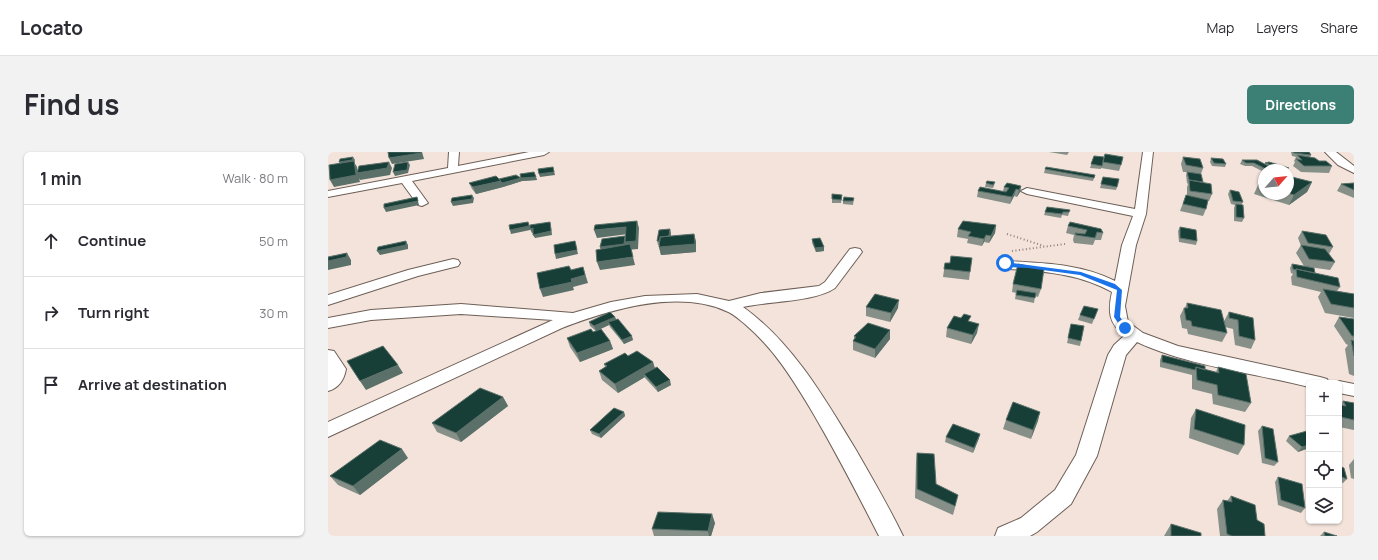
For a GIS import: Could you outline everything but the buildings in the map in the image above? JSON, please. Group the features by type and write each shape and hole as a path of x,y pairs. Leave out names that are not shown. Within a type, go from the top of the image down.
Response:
{"street":[{"path":"453,170 454,152"},
{"path":"328,194 544,152"},
{"path":"1148,152 1140,214 1129,245 1120,290 1117,317 1125,328 1134,335 1164,346 1195,356 1269,370 1308,380"},
{"path":"1330,152 1342,163 1354,170"},
{"path":"405,179 422,203"},
{"path":"1027,191 1140,214"},
{"path":"729,306 760,298 812,292 824,289 830,285 855,252"},
{"path":"328,300 413,273 453,263"},
{"path":"1008,265 1028,266 1081,274 1106,282 1120,290"},
{"path":"328,430 577,317 623,304 658,300 704,300 729,306 771,338 795,369 850,459 891,536"},
{"path":"328,323 371,315 461,309 499,313 577,317"},
{"path":"1007,536 1029,525 1062,497 1086,456 1117,355 1121,347 1128,343 1134,335"},
{"path":"328,355 337,369 335,377 328,385"},
{"path":"1342,388 1354,390"}],"path":[{"path":"1007,234 1035,245 1046,246"},
{"path":"1008,265 1005,263 1004,257 1007,253 1019,249 1065,244"}],"route":[{"path":"1005,263 1008,265 1055,269 1081,274 1106,282 1120,290 1117,306 1117,317 1125,328"}]}
